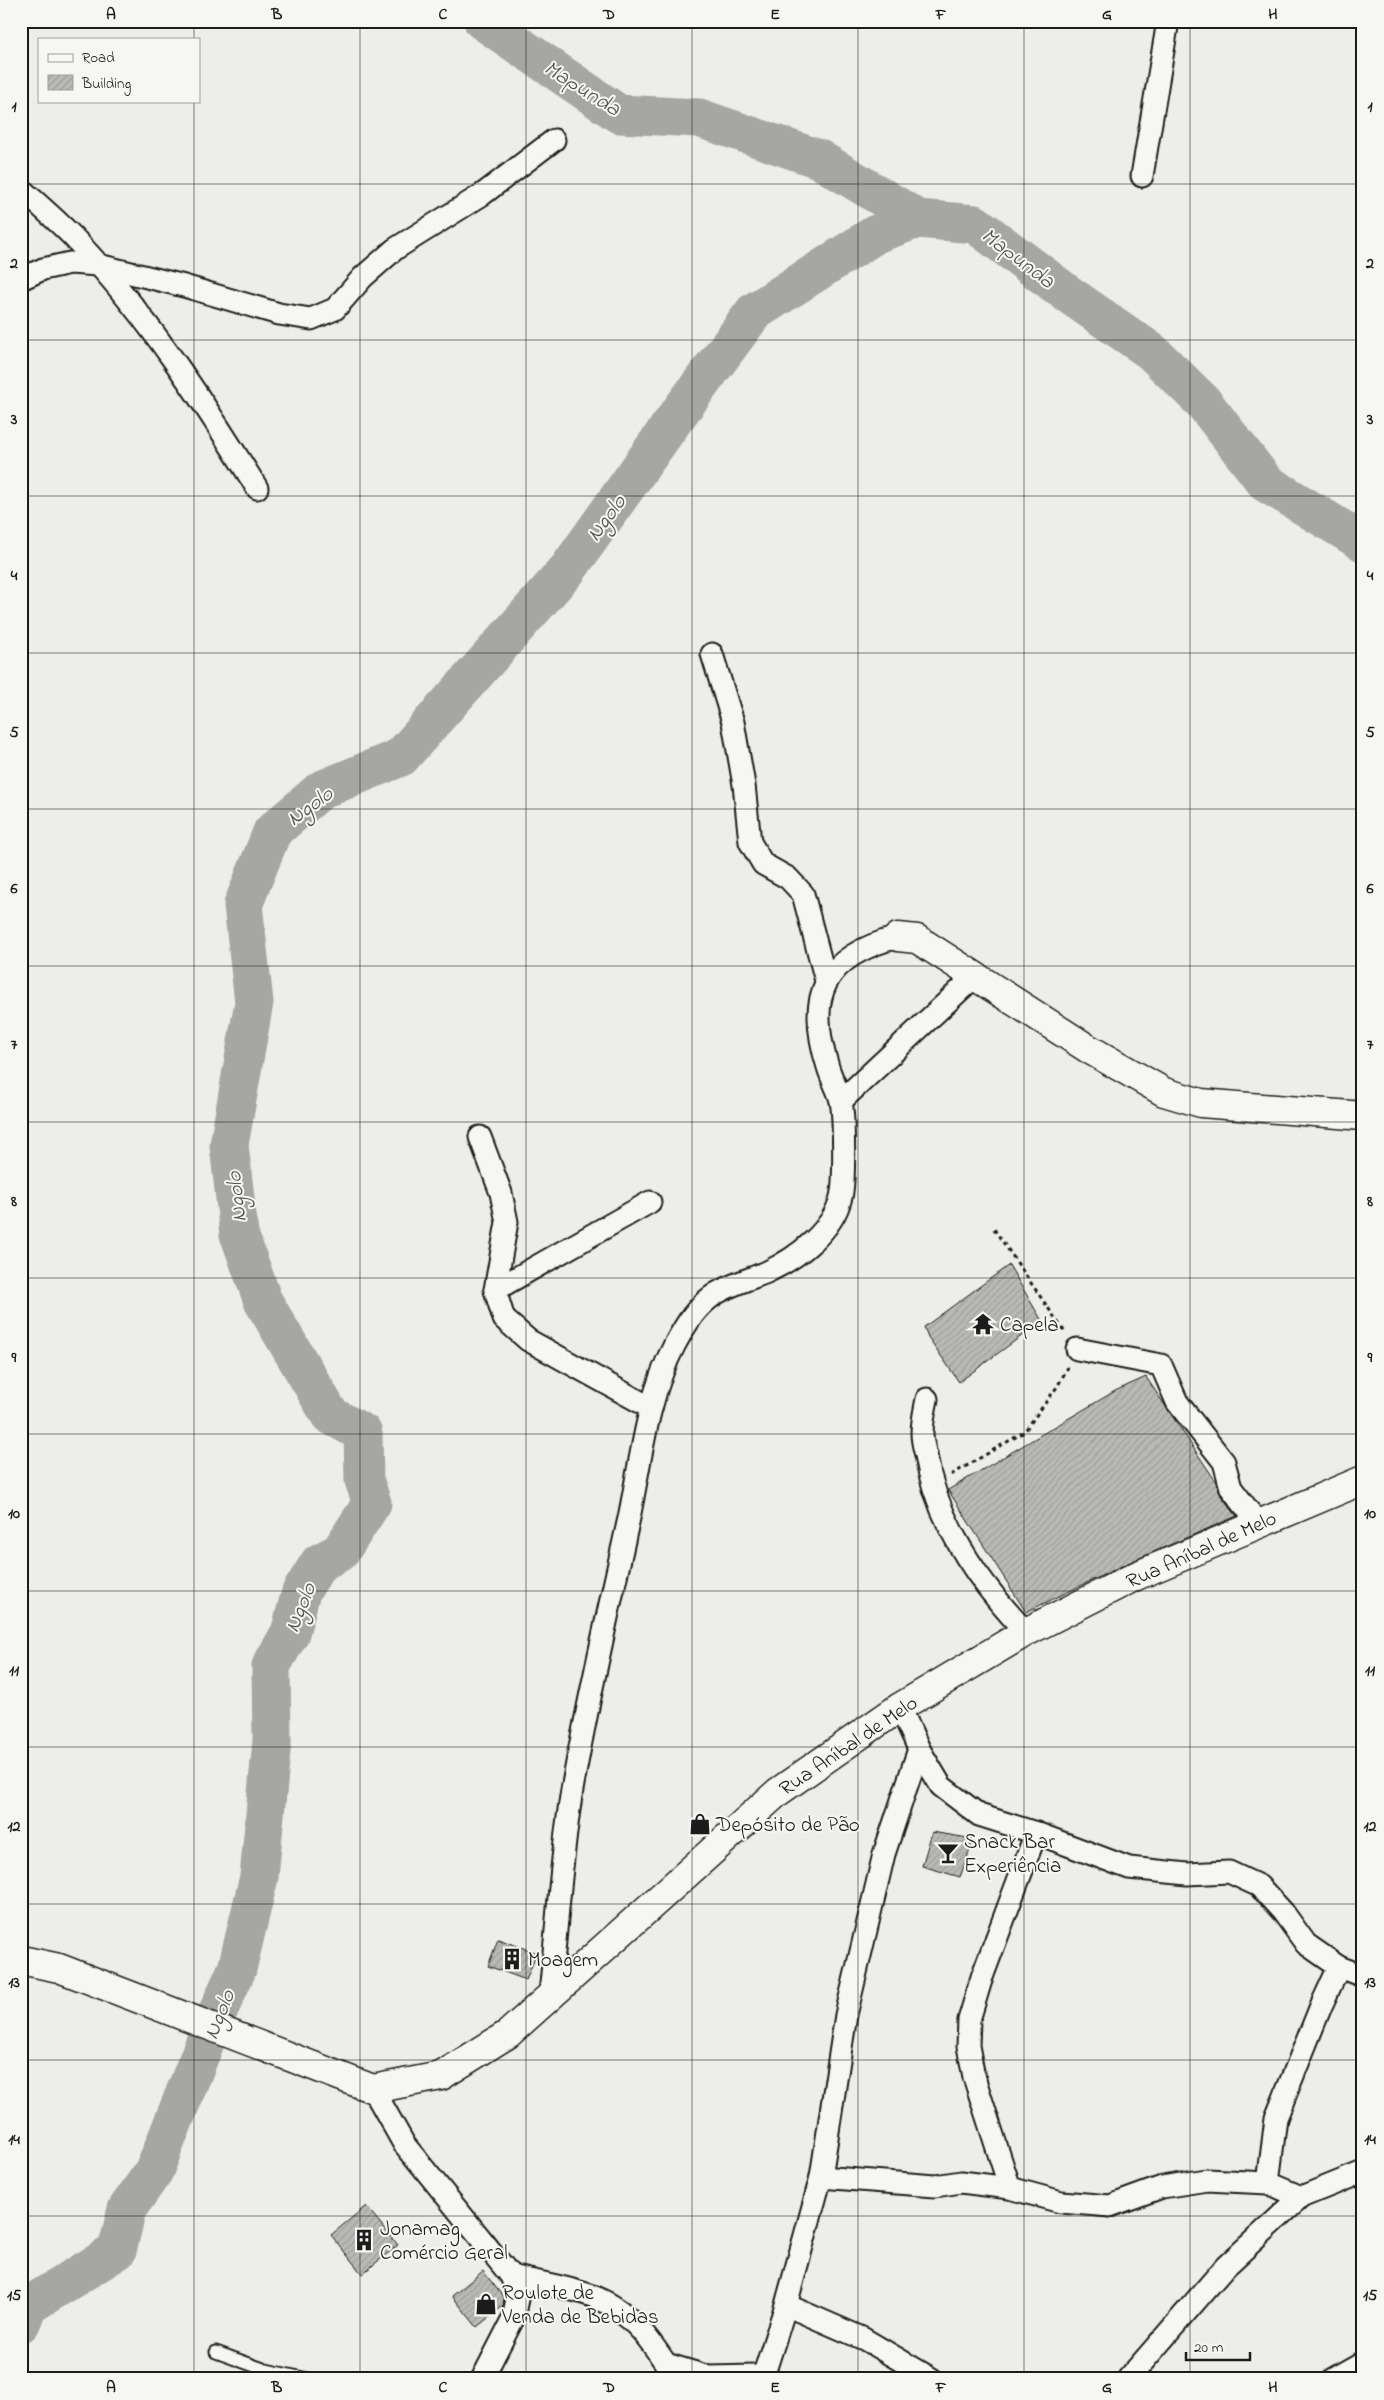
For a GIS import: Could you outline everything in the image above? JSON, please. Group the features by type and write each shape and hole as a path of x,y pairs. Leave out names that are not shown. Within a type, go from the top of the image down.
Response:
{"street":[{"path":"1142,176 1168,21"},
{"path":"21,279 43,269 70,263 98,265 184,286 279,314 311,319 335,309 363,278 394,249 483,194 554,140"},
{"path":"21,189 76,240 152,330 198,392 257,488"},
{"path":"712,654 733,722 744,785 750,842 763,864 788,878 803,894 826,981"},
{"path":"550,1994 572,1794 591,1690 651,1408 673,1348 690,1316 715,1294 769,1271 802,1250 826,1229 841,1197 843,1140 841,1101 828,1068 819,1034 818,1008 826,981 845,960 870,944 898,937 918,939 1086,1048 1164,1092 1201,1103 1363,1116"},
{"path":"841,1101 974,977"},
{"path":"480,1137 500,1193 507,1222 495,1290 504,1319 528,1340 651,1408"},
{"path":"495,1290 650,1202"},
{"path":"1077,1349 1162,1366 1177,1402 1224,1462 1231,1488 1258,1523"},
{"path":"927,1399 922,1433 928,1470 939,1503 954,1538 976,1572 1001,1606 1026,1632"},
{"name":"Rua Aníbal de Melo","path":"373,2089 441,2076 508,2034 550,1994 778,1792 900,1707 1026,1632 1136,1576 1363,1480"},
{"path":"900,1707 919,1749 941,1786 979,1816 1036,1833 1129,1868 1187,1874 1230,1872 1258,1886 1283,1912 1306,1944 1339,1967 1363,1976"},
{"path":"511,2276 597,2298 627,2316 652,2342 671,2371 709,2377 767,2378 820,2177 846,2015 884,1854 919,1749"},
{"path":"1010,2188 974,2077 968,2046 970,2020 982,1977 1036,1833"},
{"path":"21,1960 59,1968 140,2001 373,2089 404,2144 511,2276 518,2294 513,2318 482,2379"},
{"path":"1268,2183 1276,2118 1321,2006 1339,1967"},
{"path":"1128,2379 1226,2266 1301,2197 1363,2172"},
{"path":"820,2177 935,2186 961,2182 1010,2188 1061,2202 1110,2206 1162,2187 1207,2180 1268,2183 1301,2197"},
{"path":"786,2305 864,2338 932,2379"},
{"path":"1334,2379 1363,2362"}],"lane":[{"path":"216,2352 266,2370 308,2379"}],"path":[{"path":"946,1478 1024,1432 1057,1387 1077,1349 994,1229"}],"building":[{"name":"Capela","path":"1009,1265 1042,1321 959,1382 928,1337 924,1327"},
{"path":"1146,1377 1217,1483 1221,1496 1237,1516 1130,1562 1026,1612 948,1490 1115,1391"},
{"name":"Snack Bar Experiência","path":"932,1832 974,1839 960,1877 922,1866"},
{"name":"Moagem","path":"498,1939 537,1953 526,1980 488,1966"},
{"name":"Jonamag Comércio Geral","path":"366,2206 398,2245 362,2274 331,2235"},
{"path":"483,2271 504,2298 503,2306 477,2327 452,2296"}],"waterway":[{"name":"Mapunda","path":"483,21 619,114 699,118 819,159 918,219 975,224 1068,294 1152,352 1203,402 1266,483 1363,542"},
{"name":"Ngolo","path":"21,2323 28,2306 117,2251 127,2209 154,2171 211,2027 237,1969 259,1877 272,1741 271,1666 290,1633 301,1592 319,1563 340,1552 372,1503 364,1480 363,1433 330,1415 263,1301 239,1234 229,1145 254,1002 243,905 272,832 321,790 401,757 568,569 676,417 754,312 876,234 918,219"}],"place":[{"name":"Capela","path":"983,1324"},
{"name":"Depósito de Pão","path":"700,1824"},
{"name":"Snack Bar Experiência","path":"948,1853"},
{"name":"Moagem","path":"512,1959"},
{"name":"Jonamag Comércio Geral","path":"364,2240"},
{"name":"Roulote de Venda de Bebidas","path":"486,2304"}]}
